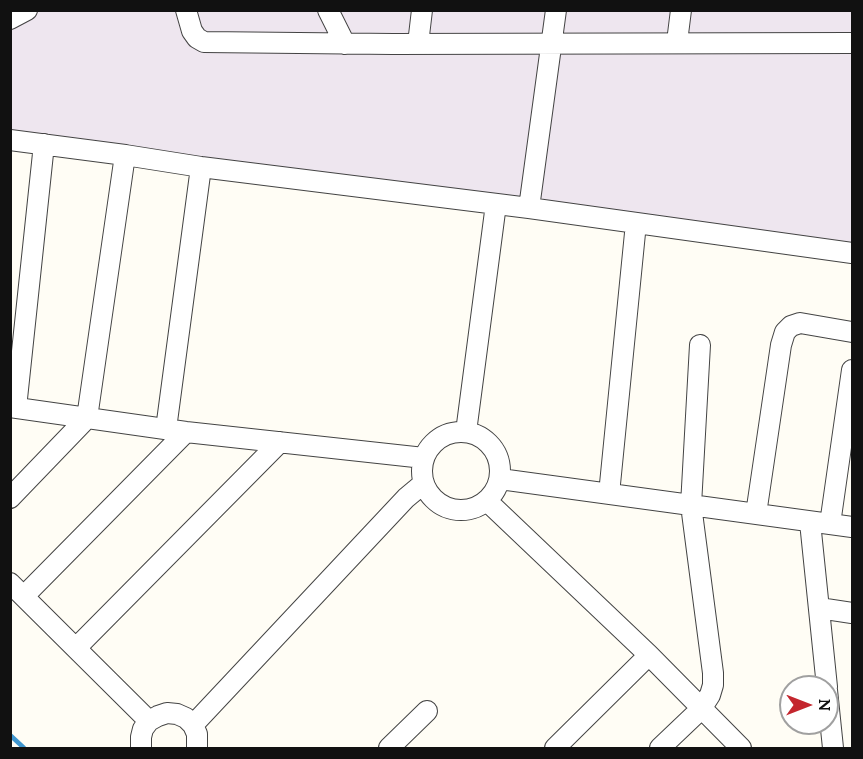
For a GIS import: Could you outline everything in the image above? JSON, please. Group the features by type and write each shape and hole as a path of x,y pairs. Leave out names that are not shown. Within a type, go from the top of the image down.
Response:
{"street":[{"path":"10,20 27,10"},
{"path":"186,10 192,31 204,42 852,43"},
{"path":"328,10 345,44"},
{"path":"418,44 422,10"},
{"path":"529,208 556,10"},
{"path":"677,42 681,10"},
{"path":"10,140 852,253"},
{"path":"44,144 13,407 186,432 424,458"},
{"path":"10,498 87,418 125,155"},
{"path":"166,429 201,167"},
{"path":"466,432 496,204"},
{"path":"609,494 636,223"},
{"path":"756,514 781,345 785,332 790,326 800,323 852,332"},
{"path":"660,748 701,709 710,695 713,673 691,505 699,345"},
{"path":"830,524 852,370"},
{"path":"149,721 17,590 186,432"},
{"path":"453,432 466,432 489,443 500,466 500,479 495,491 487,501 476,508 451,509 439,504 430,495 424,483 422,471 424,458 431,446 441,438 453,432"},
{"path":"76,648 280,442"},
{"path":"500,479 852,527"},
{"path":"193,725 406,498 424,483"},
{"path":"487,501 649,656 741,748"},
{"path":"810,522 826,675"},
{"path":"819,608 852,613"},
{"path":"555,748 649,656"},
{"path":"389,748 427,711"},
{"path":"141,748 143,729 149,721 167,713 186,718 193,725 197,734 197,748"}],"shaded area":[{"path":"11,11 852,11 852,242 11,132"}],"waterway":[{"path":"10,735 24,748"}]}
